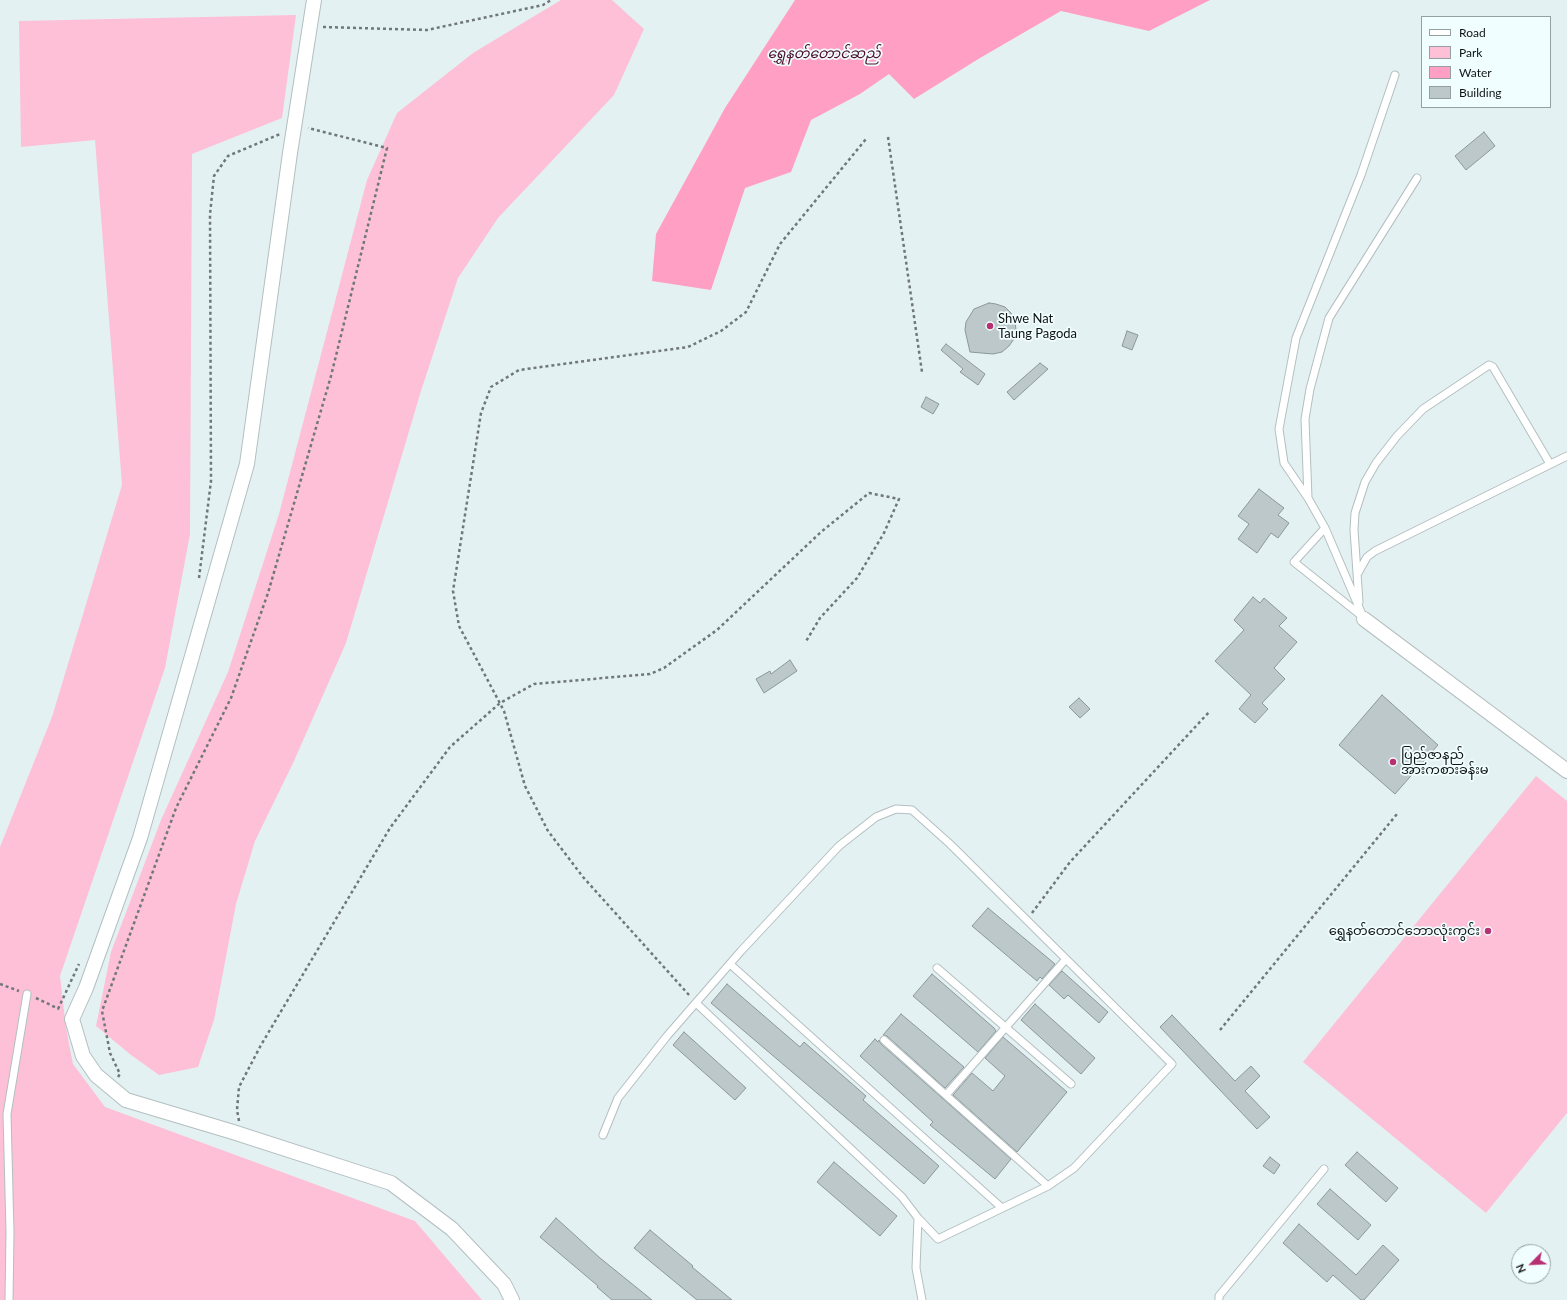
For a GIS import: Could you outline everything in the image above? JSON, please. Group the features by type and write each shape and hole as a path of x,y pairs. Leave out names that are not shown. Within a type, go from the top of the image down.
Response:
{"street":[{"path":"314,0 294,128 247,464 140,838 86,988 72,1019 83,1056 96,1075 126,1100 391,1183 452,1229 504,1284 512,1300"},
{"path":"1362,614 1567,770"}],"lane":[{"path":"1362,614 1325,528 1308,498 1284,463 1279,429 1296,338 1361,175 1394,75"},
{"path":"1308,498 1305,419 1310,389 1329,318 1417,178"},
{"path":"1362,614 1354,530 1355,513 1365,482 1376,464 1397,436 1423,409 1489,365 1493,367 1550,464"},
{"path":"1358,573 1367,557 1375,551 1567,456"},
{"path":"1325,528 1294,562 1362,614"},
{"path":"603,1135 618,1098 667,1036 730,964 839,846 876,816 896,809 912,810 950,844 1172,1064 1074,1168 1048,1186 938,1239 918,1218 902,1197 696,1003"},
{"path":"946,1095 1066,959"},
{"path":"730,964 1002,1208"},
{"path":"937,968 1071,1084"},
{"path":"9,1300 10,1232 7,1114 27,994"},
{"path":"884,1040 1048,1186"},
{"path":"1219,1300 1219,1296 1324,1170"},
{"path":"918,1218 916,1268 922,1300"}],"path":[{"path":"310,27 428,30 543,5 551,0"},
{"path":"112,1088 120,1074 110,1053 102,1011 176,808 231,698 268,593 332,376 387,148 309,128 294,128 228,156 214,176 210,214 211,480 198,586"},
{"path":"888,137 922,372"},
{"path":"696,1003 582,877 548,831 525,786 504,711 459,626 453,591 481,413 490,387 519,370 688,347 720,331 746,312 780,244 866,139"},
{"path":"241,1135 237,1110 239,1087 261,1045 390,828 450,747 500,703 534,684 650,674 664,668 717,630 821,532 869,493 899,499 884,533 857,578 820,618 805,643"},
{"path":"1026,920 1070,862 1210,711"},
{"path":"1220,1030 1397,814"},
{"path":"58,1009 80,960"}],"green space":[{"path":"561,0 612,0 644,29 614,95 498,218 458,278 421,391 346,643 294,761 255,841 236,904 214,1020 198,1067 159,1075 131,1055 96,1026 111,952 161,820 228,672 279,514 367,180 397,113 473,53"},
{"path":"296,15 282,118 192,154 190,534 165,668 60,976 66,1028 73,1064 105,1107 415,1221 482,1300 0,1300 0,847 52,717 122,485 95,140 21,147 19,21"},
{"name":"ရွှေနတ်တောင်ဘောလုံးကွင်း","path":"1536,776 1567,801 1567,1113 1486,1213 1303,1062"}],"water":[{"name":"ရွှေနတ်တောင်ဆည်","path":"795,0 1210,0 1149,31 1061,11 980,58 914,99 889,74 860,94 811,120 791,172 745,188 711,290 652,281 656,234 725,108"}],"building":[{"path":"1484,132 1495,146 1466,170 1455,156"},
{"name":"Shwe Nat Taung Pagoda","path":"989,303 1005,307 1011,313 1015,321 1016,330 1014,339 1002,352 993,354 970,352 965,330 966,322 974,309"},
{"path":"1127,331 1138,335 1132,350 1122,346"},
{"path":"946,344 985,374 978,385 960,372 963,369 941,350"},
{"path":"1040,363 1048,369 1014,400 1007,392"},
{"path":"926,397 939,404 933,414 921,407"},
{"path":"1259,489 1284,508 1278,515 1289,523 1278,538 1271,533 1257,553 1238,539 1249,524 1238,516"},
{"path":"1253,597 1260,603 1264,598 1287,618 1279,626 1297,642 1274,668 1285,679 1262,703 1268,709 1255,723 1239,709 1251,695 1215,661 1244,630 1234,620"},
{"path":"790,660 797,671 764,693 756,679 770,671 771,674"},
{"path":"1382,695 1438,745 1395,794 1339,745"},
{"path":"1079,698 1090,709 1080,718 1069,707"},
{"path":"988,908 1055,964 1042,979 1040,977 1037,981 972,926"},
{"path":"1062,971 1108,1012 1099,1023 1068,995 1064,999 1049,985"},
{"path":"932,974 996,1031 978,1052 913,996"},
{"path":"727,984 800,1047 804,1042 866,1096 863,1100 939,1166 924,1184 711,1003"},
{"path":"1035,1004 1095,1058 1081,1074 1021,1020"},
{"path":"901,1014 964,1067 945,1088 887,1036 883,1035"},
{"path":"1172,1015 1235,1081 1251,1066 1260,1076 1245,1091 1270,1117 1257,1129 1160,1027"},
{"path":"684,1032 746,1088 735,1100 673,1045"},
{"path":"1003,1037 1067,1092 1017,1152 953,1095 972,1073 993,1091 1005,1076 985,1058"},
{"path":"875,1039 878,1042 879,1040 881,1044 1011,1159 995,1179 930,1125 933,1122 860,1056"},
{"path":"1357,1152 1398,1188 1386,1202 1345,1165"},
{"path":"1270,1157 1280,1165 1274,1174 1263,1166"},
{"path":"834,1162 897,1216 880,1236 817,1182"},
{"path":"1330,1189 1371,1225 1358,1240 1317,1204"},
{"path":"556,1218 600,1258 652,1300 612,1300 597,1287 598,1286 540,1237"},
{"path":"1299,1224 1356,1275 1383,1245 1399,1260 1364,1300 1361,1300 1333,1275 1327,1282 1283,1243"},
{"path":"650,1230 732,1300 697,1300 634,1248"}],"place":[{"name":"Shwe Nat Taung Pagoda","path":"990,326"},
{"name":"ပြည်ဇာနည် အားကစားခန်းမ","path":"1393,762"},
{"name":"ရွှေနတ်တောင်ဘောလုံးကွင်း","path":"1488,931"}]}
